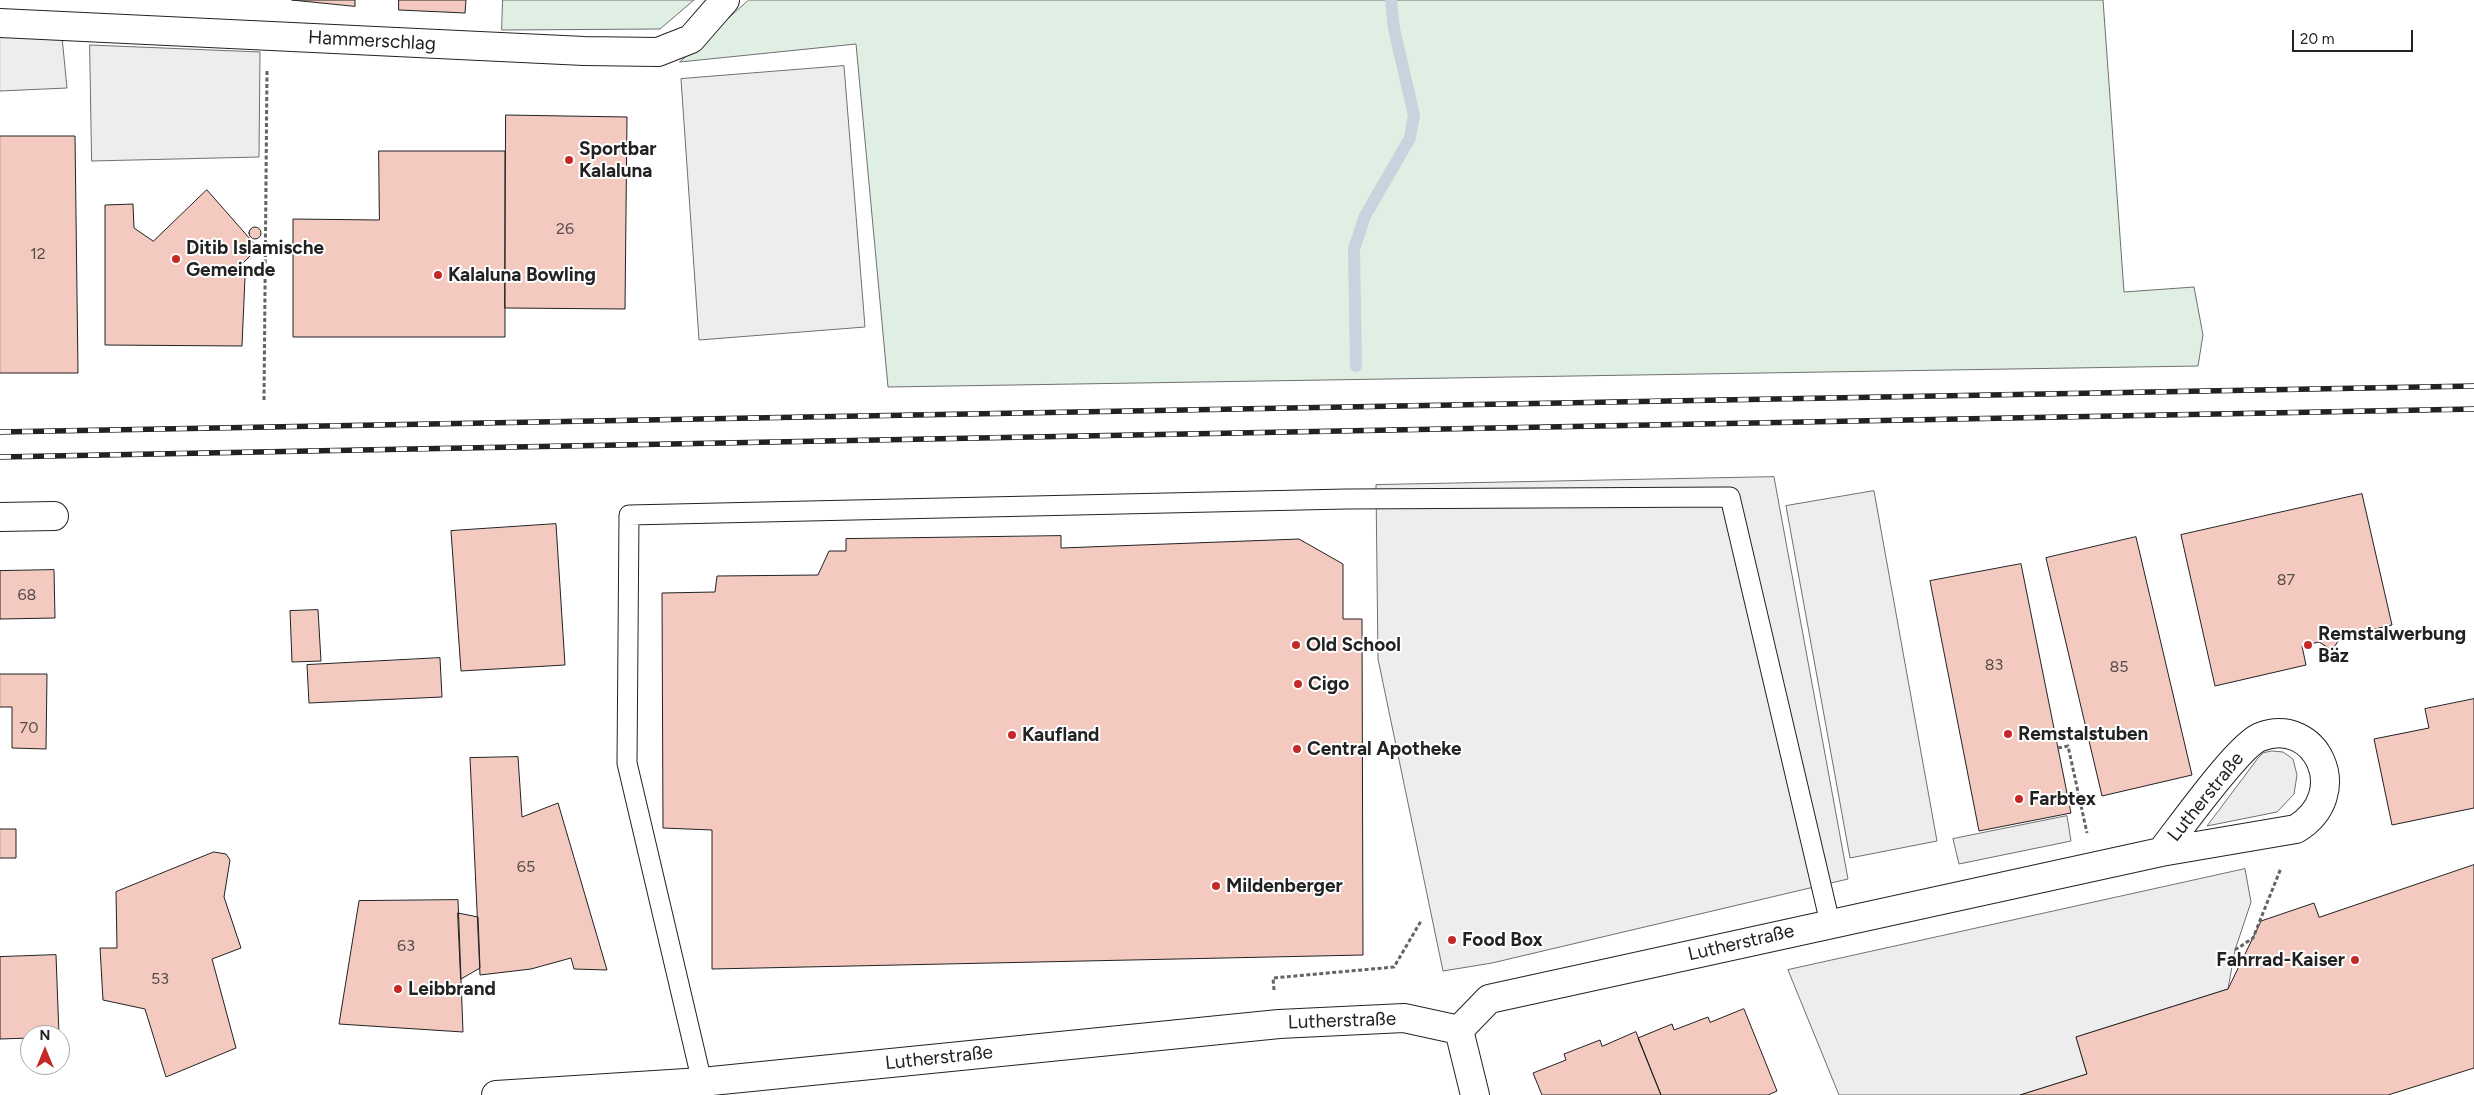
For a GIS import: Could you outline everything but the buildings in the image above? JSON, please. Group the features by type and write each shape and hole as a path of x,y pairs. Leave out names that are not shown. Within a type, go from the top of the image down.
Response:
{"street":[{"name":"Hammerschlag","path":"0,23 584,51 658,52 691,39 725,0"},
{"path":"0,517 54,516"},
{"name":"Lutherstraße","path":"496,1095 702,1082 1279,1024 1404,1018 1459,1030 1489,999 2094,866 2161,852 2296,829 2310,821 2323,796 2326,774 2318,756 2304,741 2289,734 2260,737 2242,751 2161,852"},
{"path":"1459,1030 1476,1095"}],"lane":[{"path":"702,1082 627,763 629,515 1346,499 1730,497 1830,923"}],"path":[{"path":"264,400 267,35"},
{"path":"2058,748 2068,746 2094,866"},
{"path":"2235,950 2253,938 2296,829"},
{"path":"1279,1024 1273,978 1394,968 1421,921"}],"green space":[{"path":"503,0 694,0 660,29 502,30"},
{"path":"749,0 2103,0 2124,292 2194,287 2203,335 2198,366 888,387 856,44 680,62"}],"shaded area":[{"path":"0,35 62,37 67,88 0,91"},
{"path":"90,45 260,52 259,157 92,161"},
{"path":"844,66 865,327 699,340 681,79"},
{"path":"1774,477 1848,879 1492,963 1443,971 1378,659 1376,485"},
{"path":"1874,491 1937,841 1850,858 1786,506"},
{"path":"2272,751 2283,752 2293,759 2297,775 2294,794 2277,812 2207,826 2258,758 2263,753"},
{"path":"2067,816 2071,841 1959,864 1953,839"},
{"path":"2245,869 2251,902 2235,950 2228,989 2076,1037 2087,1074 2020,1095 1839,1095 1788,970"}],"waterway":[{"path":"1356,366 1354,249 1365,216 1410,138 1414,115 1394,29 1391,0"}],"railway":[{"path":"0,432 2474,386"},
{"path":"0,457 2474,409"}],"place":[{"name":"Sportbar Kalaluna","path":"569,160"},
{"name":"Ditib Islamische Gemeinde","path":"176,259"},
{"name":"Kalaluna Bowling","path":"438,275"},
{"name":"Old School","path":"1296,645"},
{"name":"Remstalwerbung Bäz","path":"2308,645"},
{"name":"Cigo","path":"1298,684"},
{"name":"Remstalstuben","path":"2008,734"},
{"name":"Kaufland","path":"1012,735"},
{"name":"Central Apotheke","path":"1297,749"},
{"name":"Farbtex","path":"2019,799"},
{"name":"Mildenberger","path":"1216,886"},
{"name":"Food Box","path":"1452,940"},
{"name":"Fahrrad-Kaiser","path":"2355,960"},
{"name":"Leibbrand","path":"398,989"}]}
